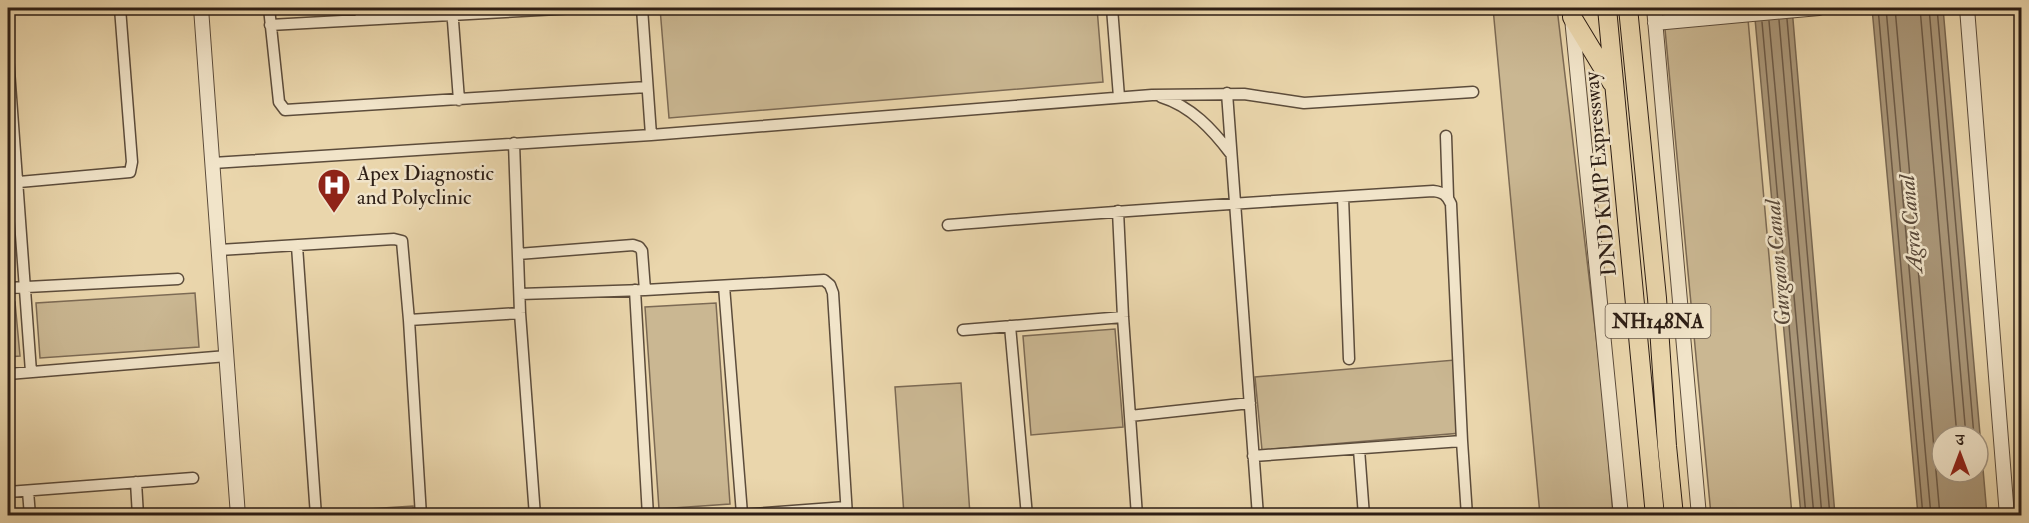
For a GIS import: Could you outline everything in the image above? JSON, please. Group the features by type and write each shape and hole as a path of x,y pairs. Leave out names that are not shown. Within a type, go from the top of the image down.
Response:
{"highway":[{"name":"DND KMP Expressway","path":"1607,8 1655,516"},
{"name":"DND KMP Expressway","path":"1628,8 1657,298 1674,516"},
{"path":"1572,12 1614,87"}],"street":[{"path":"12,183 130,172 132,162 120,8"},
{"path":"201,8 238,516"},
{"path":"269,8 279,102 285,110 647,87"},
{"path":"360,8 361,20"},
{"path":"270,25 361,20 452,11 576,8"},
{"path":"642,8 651,135"},
{"path":"1112,8 1119,97"},
{"path":"1654,8 1699,516"},
{"path":"1655,23 1819,8"},
{"path":"1967,8 2007,516"},
{"path":"452,11 459,100"},
{"path":"1572,12 1621,516"},
{"path":"8,56 12,183 32,372"},
{"path":"213,163 651,135 1152,95 1257,94 1272,99 1304,103 1473,92"},
{"path":"1227,93 1258,516"},
{"path":"1152,95 1169,100 1190,111 1219,137 1231,155"},
{"path":"1446,136 1467,516"},
{"path":"513,143 520,313 535,516"},
{"path":"948,225 1118,211 1433,191 1441,192 1448,197"},
{"path":"1343,197 1349,359"},
{"path":"1118,211 1137,516"},
{"path":"219,250 394,238 402,241 422,516"},
{"path":"518,254 633,245 642,251 640,290 648,516"},
{"path":"297,246 316,516"},
{"path":"8,288 178,279"},
{"path":"520,294 818,280 824,280 830,285 833,293 846,511 726,516"},
{"path":"724,286 742,514"},
{"path":"409,320 520,313"},
{"path":"963,330 1123,317"},
{"path":"1010,326 1027,516"},
{"path":"8,374 227,356"},
{"path":"1130,416 1250,403"},
{"path":"1253,456 1462,441"},
{"path":"1359,449 1364,516"},
{"path":"8,492 193,478"},
{"path":"136,482 138,516"},
{"path":"28,491 30,516"}],"shaded area":[{"path":"660,8 1097,8 1103,82 669,118"},
{"path":"1493,8 1557,8 1604,403 1613,515 1540,515"},
{"path":"1663,8 1747,8 1792,515 1711,515"},
{"path":"195,293 199,347 40,358 36,303"},
{"path":"15,302 20,356 8,357 8,303"},
{"path":"716,303 730,504 659,509 645,307"},
{"path":"1115,329 1123,427 1031,435 1023,336"},
{"path":"1455,360 1461,433 1262,450 1255,377"},
{"path":"961,383 970,515 904,515 895,387"},
{"path":"413,506 414,515 322,515 321,512"}],"water":[{"path":"1754,8 1792,8 1835,515 1801,515"},
{"name":"Agra Canal","path":"1872,8 1943,8 1979,424 1930,424 1930,484 1984,484 1987,515 1918,515"}],"place":[{"name":"Apex Diagnostic and Polyclinic","path":"334,214"}],"water label":[{"name":"Gurgaon Canal","path":"1777,263"}]}
